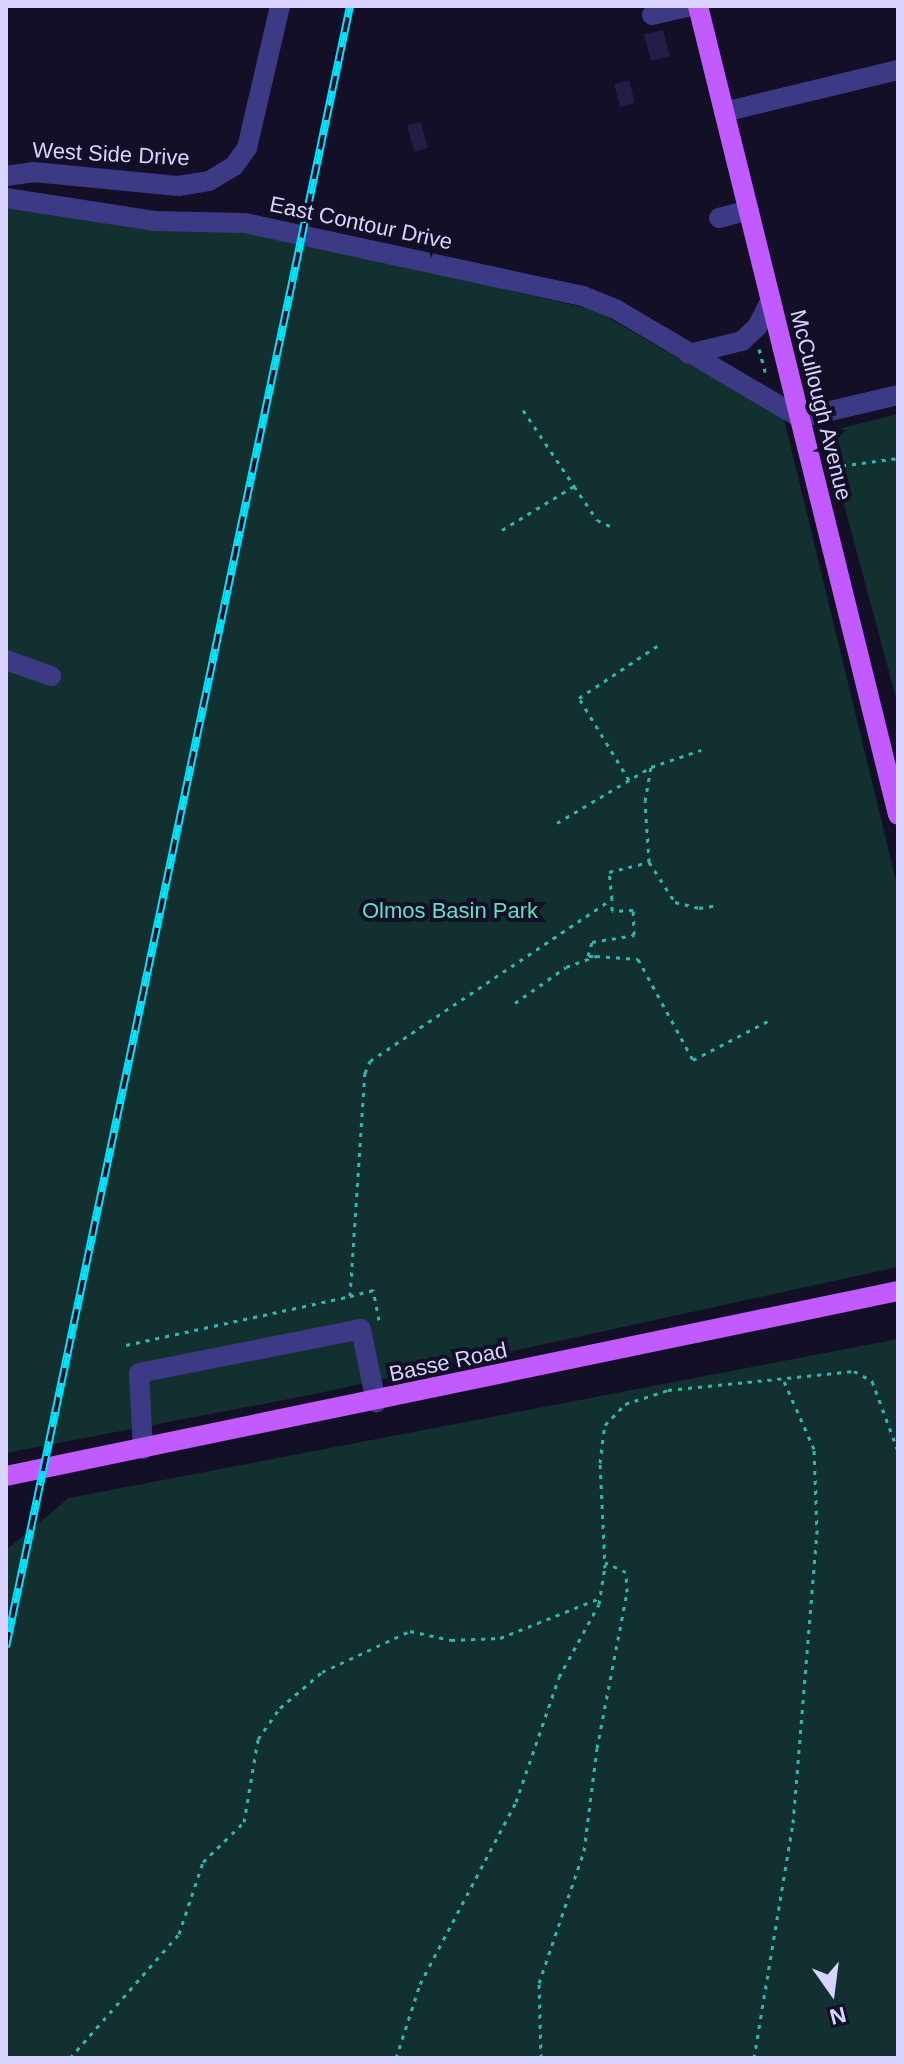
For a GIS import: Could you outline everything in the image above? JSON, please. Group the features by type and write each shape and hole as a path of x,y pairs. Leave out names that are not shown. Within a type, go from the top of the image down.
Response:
{"main road":[{"name":"McCullough Avenue","path":"698,6 898,815"},
{"name":"Basse Road","path":"6,1476 376,1402 898,1291"}],"street":[{"name":"West Side Drive","path":"6,176 33,172 178,186 209,181 234,166 247,148 280,6"},
{"path":"652,15 690,6"},
{"path":"724,112 898,70"},
{"name":"East Contour Drive","path":"6,198 154,221 245,223 583,296 617,310 800,418"},
{"path":"719,218 749,210"},
{"path":"689,354 742,341 757,327 771,299"},
{"path":"800,418 898,395"},
{"path":"6,660 51,676"},
{"path":"143,1449 139,1373 361,1329 376,1402"}],"path":[{"path":"755,343 765,372"},
{"path":"523,410 597,520 612,527"},
{"path":"832,467 898,458"},
{"path":"502,530 574,486"},
{"path":"629,780 579,698 660,644"},
{"path":"557,823 651,767 701,750"},
{"path":"651,767 645,801 649,862 675,902 699,908 717,905"},
{"path":"649,862 609,872 612,911 633,910 634,935 592,942 588,956 638,959 693,1060 768,1021"},
{"path":"350,1296 365,1073 370,1061 612,899"},
{"path":"515,1003 566,967 596,956"},
{"path":"126,1345 373,1290 381,1331"},
{"path":"396,2058 420,1984 516,1802 559,1677 600,1598 605,1562 600,1463 605,1425 625,1404 693,1386 784,1381 854,1371 872,1381 898,1451"},
{"path":"754,2058 793,1823 817,1534 814,1449 784,1381"},
{"path":"541,2058 539,1983 584,1851 593,1771 627,1592 626,1572 605,1562"},
{"path":"70,2058 179,1934 203,1862 244,1822 258,1739 280,1708 322,1672 410,1631 451,1640 500,1638 600,1598"}],"green space":[{"name":"Olmos Basin Park","path":"6,208 148,227 240,229 595,310 784,419 898,889 898,1267 310,1395 6,1453"},
{"path":"898,414 898,705 829,449 842,428"},
{"path":"898,1339 898,2058 6,2058 6,1550 69,1498"}],"building":[{"path":"663,30 670,56 651,61 644,34"},
{"path":"629,80 635,103 620,107 614,84"},
{"path":"421,122 428,148 414,152 407,125"}],"railway":[{"path":"6,1647 350,6"}]}
